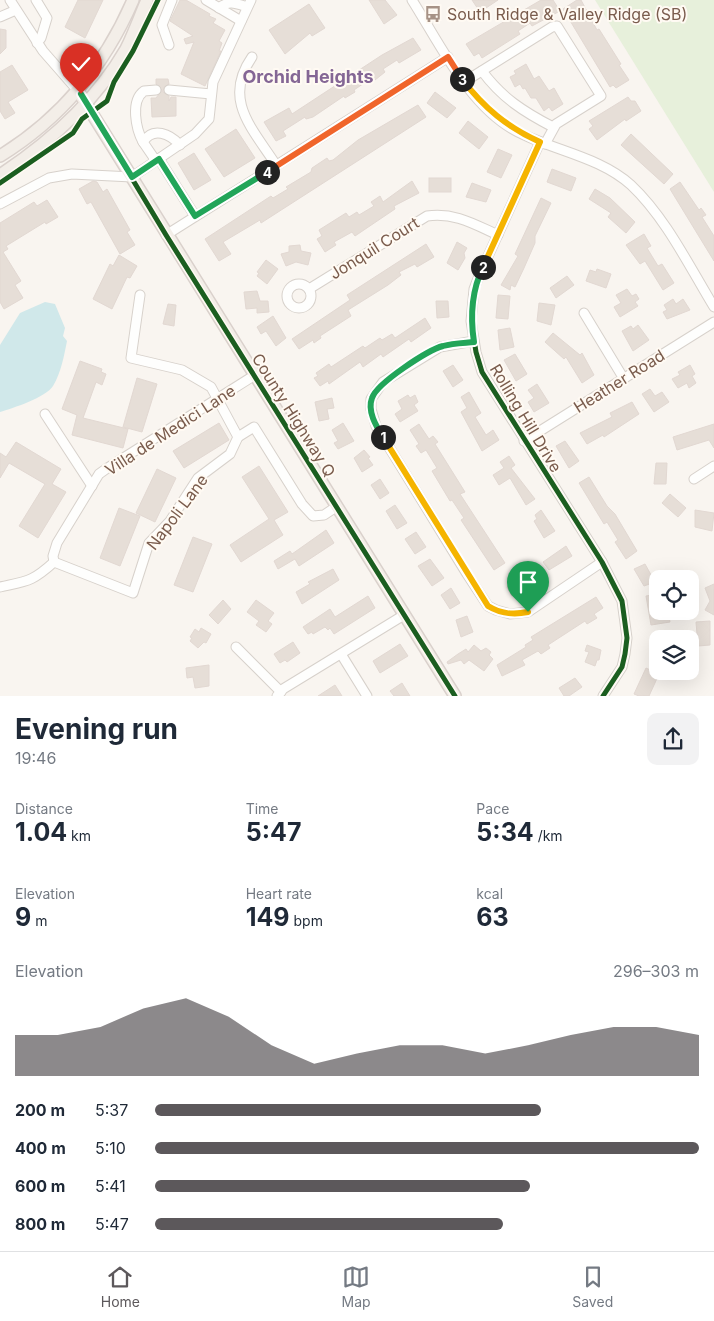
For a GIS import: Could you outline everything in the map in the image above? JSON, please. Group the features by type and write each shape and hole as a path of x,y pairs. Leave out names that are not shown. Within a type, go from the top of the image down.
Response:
{"main road":[{"path":"0,156 34,133 90,77 120,30 133,0"},
{"path":"0,175 42,145 87,102 125,50 147,0"},
{"name":"County Highway Q","path":"78,90 166,235 455,696"}],"street":[{"path":"10,0 36,43 78,90"},
{"path":"36,0 47,18 41,38 36,43"},
{"path":"169,45 162,25 172,0"},
{"path":"206,0 241,21"},
{"path":"414,1 464,82 488,110 516,131 600,164 630,184 652,207 714,307"},
{"path":"0,204 48,178 72,174 132,177 195,134 209,119 213,82 249,4 226,2 219,8"},
{"path":"0,16 16,10"},
{"path":"464,82 552,27 557,26 601,96 553,127 511,102 493,86 482,71"},
{"path":"252,57 242,77 239,101 246,118 276,165"},
{"path":"166,235 448,57"},
{"path":"156,90 144,91 137,100 137,132 195,216"},
{"path":"169,90 211,94"},
{"name":"Rolling Hill Drive","path":"553,127 543,143 498,235 474,289 471,321 482,372 602,562 622,601 627,638 622,667 603,696"},
{"path":"143,142 148,136 156,133 170,136 180,145"},
{"name":"Jonquil Court","path":"309,289 427,216 440,214 461,218 498,235"},
{"path":"140,294 131,358 182,370 211,387 238,437 254,427 302,504 313,516 324,515 336,507"},
{"path":"584,313 624,378"},
{"name":"Heather Road","path":"524,441 714,322"},
{"path":"474,342 440,347 383,382 371,399 371,409 376,426 488,606 510,614 528,612 602,562"},
{"name":"Villa de Medici Lane","path":"57,563 53,556 57,543 92,486 106,468 255,375"},
{"path":"45,414 92,486"},
{"name":"Napoli Lane","path":"57,563 132,593 149,543 170,521 198,478 230,454 238,437"},
{"path":"694,479 714,466"},
{"path":"0,587 24,583 57,563"},
{"path":"236,647 279,694 404,615"},
{"path":"341,654 366,696"}],"green space":[{"path":"595,0 714,0 714,192"}],"water":[{"path":"45,302 55,304 65,328 63,336 67,341 58,376 53,386 43,395 0,412 0,345 20,313"}],"building":[{"path":"78,0 103,0 85,38 65,27"},
{"path":"180,0 186,0 210,14 209,16 216,19 213,23 225,30 219,41 222,43 219,51 221,51 205,86 181,74 194,42 186,44 184,39 193,36 170,21"},
{"path":"369,0 385,0 397,15 384,24"},
{"path":"472,0 498,0 480,12"},
{"path":"541,0 553,0 560,11 532,26 530,23 518,31 520,34 482,58 479,53 474,56 466,44"},
{"path":"577,0 581,0 597,30 599,29 629,80 616,88 613,85 610,87 563,9"},
{"path":"309,4 325,28 312,36 310,33 285,54 269,30"},
{"path":"0,29 6,30 6,48 0,54"},
{"path":"413,38 421,50 399,63 397,60 383,69 385,72 375,80 373,77 354,90 355,92 345,98 344,96 313,117 306,119 305,117 283,131 286,136 276,141 264,122 289,108 292,114 382,55"},
{"path":"526,64 534,79 539,76 549,91 554,88 563,104 552,111 549,107 544,111 536,98 531,98 525,88 523,89 520,84 515,87 510,77 516,74 514,71"},
{"path":"12,65 28,90 8,102 15,113 5,119 0,111 0,72"},
{"path":"156,79 168,79 169,84 164,87 163,92 169,96 169,101 171,97 176,97 176,116 152,117 151,98 156,98 162,90 156,84"},
{"path":"435,92 456,108 447,118 427,103"},
{"path":"628,97 631,101 635,101 641,111 626,121 625,119 597,140 589,129 593,126 589,121"},
{"path":"418,105 426,117 261,223 260,220 223,242 231,254 219,261 205,239 271,196 273,198 288,189 286,187 311,172 312,168 327,158 329,161 333,160 358,140"},
{"path":"468,121 488,137 479,149 459,133"},
{"path":"236,129 255,158 224,177 205,149"},
{"path":"631,134 673,174 664,184 621,145"},
{"path":"498,149 512,155 501,178 487,172"},
{"path":"194,153 211,180 194,190 178,163"},
{"path":"552,169 576,178 571,191 547,182"},
{"path":"429,178 451,178 451,192 429,192"},
{"path":"93,181 97,182 103,192 107,189 130,230 127,232 135,245 120,254 91,202 87,204 79,189"},
{"path":"412,181 419,193 394,206 395,209 355,236 352,232 334,242 336,245 325,252 317,239 322,236 319,230 346,213 349,217 357,212 359,215 374,206 371,202 380,196 383,202"},
{"path":"680,182 699,210 701,208 706,215 702,217 714,236 714,261 670,189"},
{"path":"472,183 491,190 486,202 466,197"},
{"path":"595,189 610,198 635,222 626,233 608,217 611,213 589,199"},
{"path":"541,198 551,203 535,236 535,243 524,268 515,287 511,285 510,290 501,285 518,256 515,254"},
{"path":"47,200 58,217 46,224 45,222 6,246 8,249 3,252 21,281 15,285 23,298 4,309 0,302 0,223 34,202 37,206"},
{"path":"644,234 651,246 647,248 658,266 662,264 674,283 663,290 645,261 640,264 626,245"},
{"path":"457,242 467,248 464,253 465,258 458,270 447,263"},
{"path":"426,244 434,257 417,267 415,264 399,272 401,275 388,285 348,310 351,316 320,336 321,338 314,343 313,340 299,349 292,339 350,300 347,295"},
{"path":"300,245 301,251 311,253 308,265 296,262 286,266 281,254 289,252 289,246"},
{"path":"119,255 137,266 130,278 127,277 112,309 93,299 110,264 113,266"},
{"path":"266,260 278,269 267,284 257,276 259,273 257,272"},
{"path":"597,269 611,274 606,288 586,281 590,270 596,272"},
{"path":"567,276 574,285 556,298 550,288"},
{"path":"627,289 632,296 636,294 639,299 635,302 638,306 620,317 614,307 621,303 616,295"},
{"path":"257,291 260,301 268,301 269,312 257,313 257,308 246,309 244,292"},
{"path":"498,295 510,296 508,319 496,318"},
{"path":"673,299 676,304 683,299 690,310 667,319 663,312 667,310 664,305"},
{"path":"436,301 448,301 449,317 437,318"},
{"path":"539,303 555,305 551,325 537,321"},
{"path":"168,304 176,305 174,326 163,324"},
{"path":"273,316 286,338 276,346 266,331 261,334 257,327"},
{"path":"425,318 431,328 411,342 409,339 383,357 381,354 363,367 360,362 329,384 328,381 320,386 314,378 318,376 316,373 329,364 331,367 363,346 365,348 380,338 382,340 392,334 395,338"},
{"path":"638,325 649,340 633,351 622,331 631,326 633,329"},
{"path":"510,328 514,347 500,350 498,330"},
{"path":"553,333 580,355 582,353 594,375 582,383 566,357 564,359 545,342"},
{"path":"515,354 527,374 516,381 504,360"},
{"path":"80,361 102,369 101,372 106,374 102,385 96,382 83,418 128,429 123,448 72,435 77,415 62,409"},
{"path":"453,365 463,380 453,387 443,371"},
{"path":"690,365 695,374 692,376 696,383 689,388 687,383 678,388 672,379 680,375 678,372"},
{"path":"137,378 157,384 142,432 123,427"},
{"path":"537,384 549,403 534,412 528,402 534,398 528,390"},
{"path":"650,389 655,396 662,392 669,402 654,412 642,394"},
{"path":"469,392 481,413 475,417 486,435 493,430 499,440 482,451 461,412 467,408 461,397"},
{"path":"408,395 410,398 415,395 418,402 414,405 418,411 400,422 395,414 402,409 398,401"},
{"path":"332,398 334,408 327,409 329,419 319,421 315,402"},
{"path":"632,402 639,414 604,437 603,435 587,444 580,433 612,417 610,413"},
{"path":"219,423 229,440 184,468 173,451"},
{"path":"343,423 354,441 338,449 334,443 338,441 332,430"},
{"path":"419,424 429,439 433,436 438,442 435,444 465,492 460,494 505,563 494,570 461,520 464,518 452,500 450,501 432,471 437,468 426,450 421,453 416,446 419,444 410,430"},
{"path":"714,424 714,448 709,440 677,450 673,437"},
{"path":"565,441 579,461 569,468 556,446"},
{"path":"16,442 61,469 52,484 66,492 38,538 19,526 45,484 9,463 0,478 0,453 6,457"},
{"path":"364,450 370,457 368,458 373,465 362,472 354,458"},
{"path":"509,456 515,465 511,468 535,499 526,505 510,478 499,485 493,475 504,468 500,462"},
{"path":"656,463 667,463 666,484 654,484"},
{"path":"259,466 288,512 274,520 283,535 241,562 230,545 269,519 242,477"},
{"path":"157,469 176,478 155,522 136,513"},
{"path":"589,477 607,506 615,514 637,551 626,559 615,542 618,540 607,522 604,524 579,483"},
{"path":"380,479 389,493 380,499 371,485"},
{"path":"670,494 686,508 678,517 662,503"},
{"path":"395,505 407,523 397,529 386,511"},
{"path":"119,508 140,516 120,566 100,558"},
{"path":"541,510 555,531 544,538 534,521 537,519 535,515"},
{"path":"695,510 714,513 712,531 695,527"},
{"path":"326,530 334,543 299,566 295,559 278,569 274,561 290,551 292,554"},
{"path":"416,532 426,547 415,554 405,539"},
{"path":"193,537 212,544 193,592 174,585"},
{"path":"566,546 572,556 549,570 543,562"},
{"path":"430,559 444,578 432,586 418,566"},
{"path":"645,564 649,571 649,584 644,586 634,569"},
{"path":"521,568 531,584 512,596 507,587 511,585 509,582 514,579 512,574"},
{"path":"333,569 339,580 302,604 296,592 310,584 308,582"},
{"path":"714,584 714,615 705,610 710,601 705,588"},
{"path":"451,588 460,603 450,609 441,595"},
{"path":"368,596 375,608 334,634 330,628 328,630 325,627 313,634 312,632 308,634 303,627 330,609 335,617"},
{"path":"646,596 649,596 649,613"},
{"path":"596,597 603,608 594,614 597,618 587,624 585,621 548,645 550,648 541,654 538,651 522,660 525,665 502,676 497,665 526,647 525,645 533,640 531,637"},
{"path":"223,600 231,609 218,624 209,615"},
{"path":"256,600 274,613 268,621 272,624 266,632 256,625 259,621 247,612"},
{"path":"467,616 473,632 461,637 456,620"},
{"path":"650,620 670,620 670,622 651,625"},
{"path":"710,621 710,645 699,646 699,630 697,630 696,622"},
{"path":"201,628 211,634 206,643 204,642 198,648 190,641 192,638 190,637 195,629 199,632"},
{"path":"293,642 300,653 287,662 285,660 280,663 274,654"},
{"path":"400,644 408,656 380,673 373,661"},
{"path":"474,645 481,651 486,648 491,652 489,655 493,659 484,671 469,660 464,664 461,660 448,664 447,662 466,649 468,652"},
{"path":"587,645 601,650 599,660 597,660 595,666 585,662 589,652 585,651"},
{"path":"209,665 209,686 195,688 193,677 187,678 186,668"},
{"path":"646,668 649,669 649,680 656,680 649,696 634,694"},
{"path":"575,678 582,687 569,696 564,696 559,688"},
{"path":"402,683 410,696 394,696 390,691"},
{"path":"335,685 342,696 318,696"}],"cycle path":[{"path":"0,183 73,133 82,119 107,101 114,82 133,51 158,0"},
{"path":"540,142 479,276 474,289 471,321 476,352 482,372 602,562 622,601 627,638 625,654 622,667 603,696"},
{"path":"113,147 166,235 455,696"}],"place":[{"name":"South Ridge & Valley Ridge (SB)","path":"433,14"}],"district":[{"name":"Orchid Heights","path":"308,77"}],"route":[{"path":"81,94 132,177 159,159 195,216 448,57 460,77 488,110 516,131 540,142 474,289 471,321 474,342 440,347 383,382 371,399 371,409 376,426 488,606 503,613 519,614 528,612"}]}
